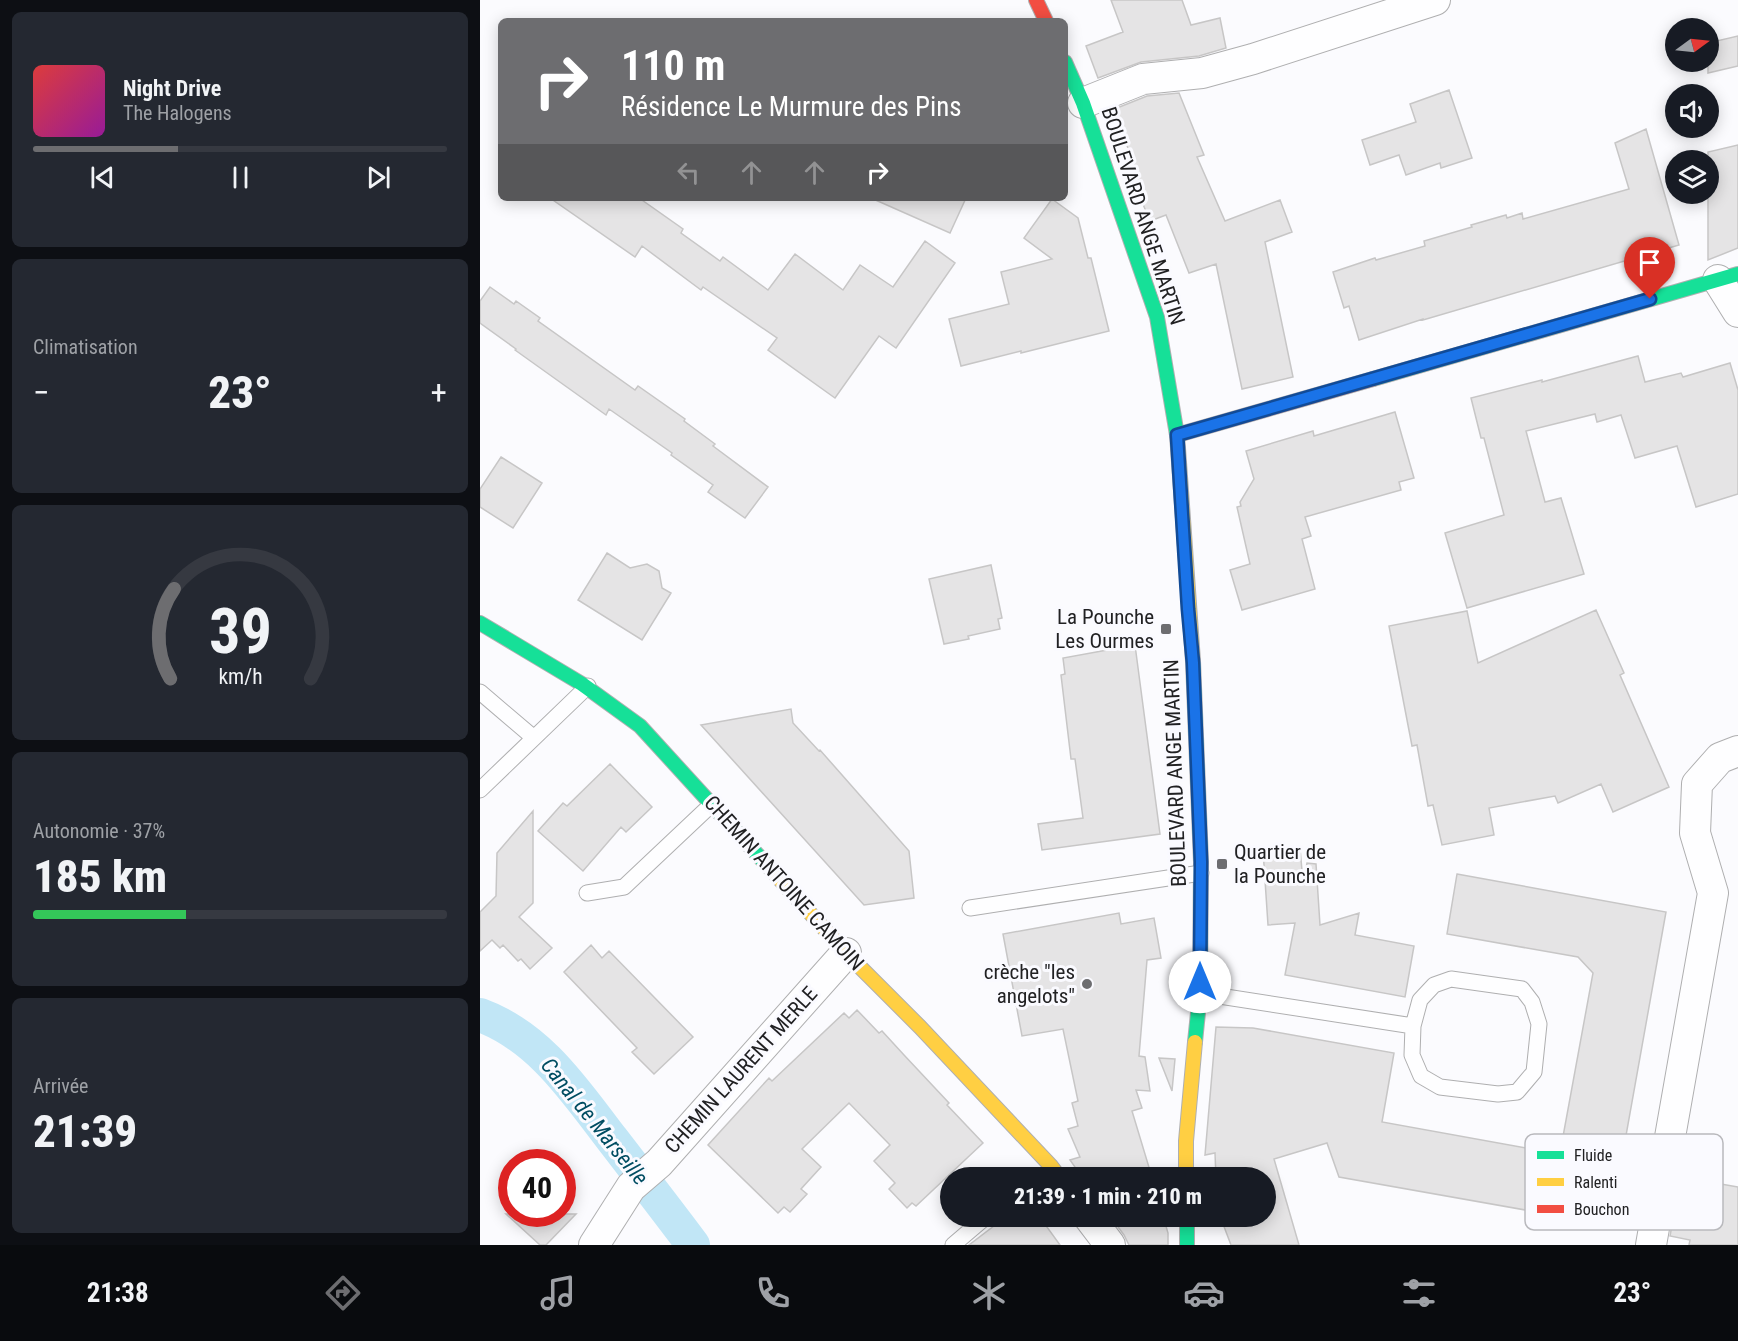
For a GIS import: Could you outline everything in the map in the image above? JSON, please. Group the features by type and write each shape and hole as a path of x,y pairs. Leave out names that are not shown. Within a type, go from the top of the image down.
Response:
{"street":[{"path":"1036,0 1045,18"},
{"path":"1083,103 1143,79 1202,73 1253,59 1435,0"},
{"name":"BOULEVARD ANGE MARTIN","path":"1068,69 1083,103 1157,317 1177,435 1193,663 1201,873 1200,993 1186,1141 1186,1167"},
{"path":"1177,435 1728,277 1738,312"},
{"name":"CHEMIN ANTOINE CAMOIN","path":"480,623 588,686 617,706 640,726 846,953 920,1027 1050,1167"},
{"path":"1671,1134 1713,893 1695,833 1696,784 1720,758 1738,751"},
{"name":"CHEMIN LAURENT MERLE","path":"594,1245 631,1187 659,1163 846,953"},
{"path":"1096,1227 1110,1245"},
{"path":"1187,1227 1187,1245"},
{"path":"1651,1245 1654,1230"}],"lane":[{"path":"480,790 588,686"},
{"path":"480,692 534,738"},
{"path":"586,893 624,887 712,804"},
{"path":"970,908 1201,873"},
{"path":"1451,979 1522,989 1532,1002 1539,1024 1534,1072 1517,1092 1498,1094 1440,1087 1422,1076 1412,1055 1413,1026 1420,1000 1434,984 1451,979"},
{"path":"1200,993 1413,1026"},
{"path":"953,1245 974,1227"}],"building":[{"path":"1111,0 1182,0 1191,25 1220,18 1226,48 1199,56 1141,62 1098,78 1086,46 1123,32"},
{"path":"1738,36 1738,66 1719,70 1719,40"},
{"path":"1449,90 1472,158 1441,168 1440,163 1406,175 1399,155 1370,165 1362,140 1416,122 1410,104"},
{"path":"1179,93 1204,155 1197,157 1225,221 1280,200 1292,232 1265,242 1293,377 1242,389 1216,264 1189,273 1166,215 1150,221 1140,197 1126,162 1133,160 1112,110 1147,96"},
{"path":"1646,129 1665,196 1665,204 1667,204 1679,245 1423,319 1359,340 1349,306 1344,308 1333,272 1375,258 1376,260 1425,246 1424,241 1506,215 1507,218 1522,213 1523,219 1629,189 1615,143"},
{"path":"1738,145 1738,248 1708,260 1708,204 1719,204 1719,150 1717,150"},
{"path":"554,201 643,201 683,229 681,233 720,261 723,257 768,290 795,254 843,290 860,265 893,287 925,241 955,263 896,348 879,336 835,398 768,350 777,338 703,287 701,290 642,246 635,257"},
{"path":"878,201 965,201 950,233"},
{"path":"1051,201 1055,201 1078,218 1088,258 1091,258 1109,331 961,366 949,319 1009,304 1001,272 1052,259 1024,238"},
{"path":"490,287 514,304 516,301 540,318 538,321 635,390 638,386 685,419 684,421 715,444 713,446 768,487 745,518 708,492 713,485 671,455 672,453 609,409 606,415 480,323 480,301"},
{"path":"1638,356 1645,382 1681,373 1683,377 1730,363 1738,390 1738,494 1696,507 1677,446 1635,458 1621,415 1597,422 1595,414 1526,431 1545,502 1561,498 1584,574 1467,608 1445,533 1504,515 1471,398 1542,380 1542,382"},
{"path":"1395,412 1414,478 1399,482 1401,490 1305,517 1311,536 1302,539 1315,589 1242,610 1230,570 1250,564 1237,507 1241,506 1240,502 1254,479 1246,451 1313,431 1314,436"},
{"path":"501,457 542,483 513,528 480,507 480,489"},
{"path":"607,553 630,568 647,564 659,571 662,588 671,593 642,640 578,600"},
{"path":"991,565 1002,618 998,619 1000,629 944,644 929,579"},
{"path":"1596,610 1624,673 1620,675 1669,787 1613,812 1601,784 1558,803 1555,796 1489,808 1494,835 1442,845 1433,805 1428,806 1417,745 1412,746 1389,626 1467,611 1478,663"},
{"path":"1135,645 1160,834 1042,850 1038,824 1083,818 1075,759 1071,759 1061,675 1065,674 1063,658"},
{"path":"791,709 793,723 820,750 909,851 914,898 864,905 701,725"},
{"path":"610,764 652,807 626,832 621,827 583,871 538,831 563,803 567,806"},
{"path":"533,811 533,903 519,917 552,948 530,969 521,959 518,961 503,945 500,948 492,940 480,951 480,912 496,896 497,853"},
{"path":"1300,848 1303,882 1307,863 1316,864 1320,925 1359,913 1355,935 1414,946 1405,997 1285,975 1295,923 1268,925 1263,850"},
{"path":"1457,874 1666,912 1626,1134 1563,1134 1593,973 1578,957 1447,934"},
{"name":"crèche \"les angelots\"","path":"1119,913 1121,924 1154,918 1161,958 1147,960 1139,1056 1145,1057 1150,1091 1136,1090 1142,1108 1132,1111 1149,1167 1075,1167 1070,1160 1080,1157 1068,1129 1078,1126 1072,1103 1078,1101 1063,1029 1022,1036 1003,934"},
{"path":"591,945 602,958 609,951 693,1037 654,1074 632,1052 637,1048 564,972"},
{"path":"857,1010 879,1033 882,1031 983,1143 957,1167 940,1167 940,1183 916,1206 912,1203 907,1208 889,1189 895,1183 874,1161 890,1145 849,1103 802,1149 821,1167 801,1189 807,1194 790,1212 784,1207 778,1213 708,1145 769,1078 772,1081 844,1013 849,1018"},
{"path":"1216,1027 1253,1028 1394,1053 1382,1122 1525,1148 1525,1210 1339,1177 1327,1143 1274,1159 1299,1245 1231,1245 1224,1227 1276,1227 1276,1167 1216,1167 1215,1153 1205,1155"},
{"path":"1159,1058 1175,1059 1172,1091"},
{"path":"1723,1184 1738,1187 1738,1245 1689,1245 1690,1240 1670,1236 1671,1230 1723,1230"},
{"path":"520,1227 563,1227 546,1245 540,1245"},
{"path":"993,1227 1047,1227 1060,1245 969,1245"},
{"path":"1118,1227 1166,1227 1168,1245 1129,1245"}],"waterway":[{"name":"Canal de Marseille","path":"480,1015 521,1037 555,1067 693,1245"}],"traffic: fast":[{"path":"1068,69 1083,103 1157,317 1178,448"},
{"path":"1373,379 1738,274"},
{"path":"480,623 582,684 640,726 766,864"},
{"path":"1193,661 1201,862 1200,993 1195,1042"},
{"path":"1187,1227 1187,1245"}],"traffic: slow":[{"path":"1178,448 1193,661"},
{"path":"766,864 846,953 920,1027 1052,1167"},
{"path":"1186,1167 1186,1141 1195,1042"}],"traffic: jam":[{"path":"1036,0 1045,18"},
{"path":"1177,435 1373,379"}],"place":[{"name":"La Pounche Les Ourmes","path":"1166,629"},
{"name":"Quartier de la Pounche","path":"1222,864"},
{"name":"crèche \"les angelots\"","path":"1087,984"}],"route":[{"path":"1200,982 1201,862 1193,663 1177,435 1650,299"}]}
